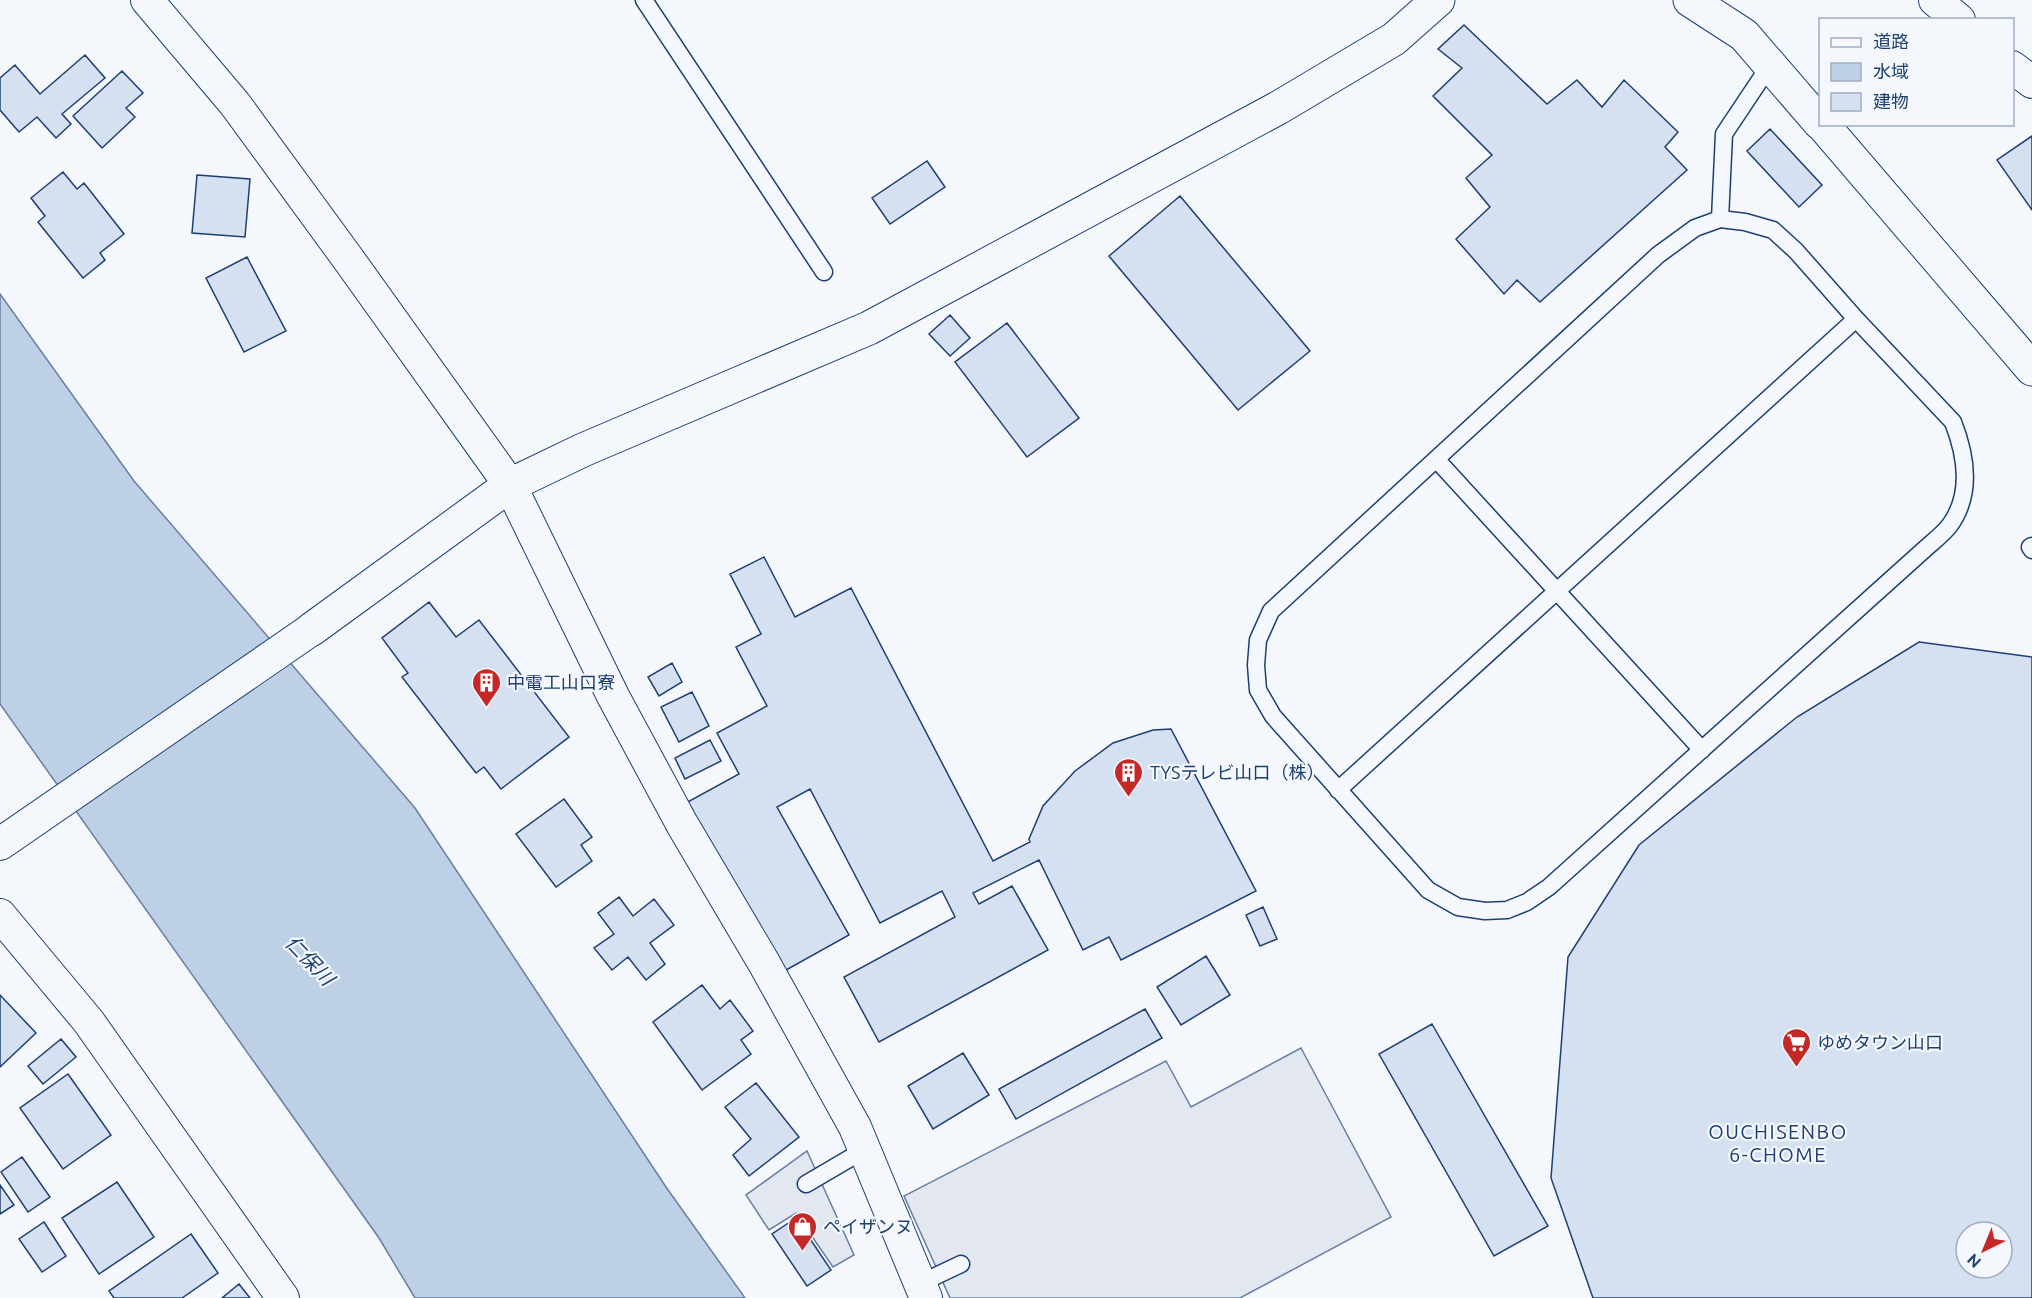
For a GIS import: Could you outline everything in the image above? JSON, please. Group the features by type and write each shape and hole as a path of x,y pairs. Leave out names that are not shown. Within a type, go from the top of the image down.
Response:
{"street":[{"path":"147,0 235,104 510,485 619,705 682,824 758,953 843,1107 924,1290"},
{"path":"0,844 312,628 510,485 594,445 869,328 1278,108 1394,39 1438,0"},
{"path":"1690,0 1744,35 1819,122"},
{"path":"1935,0 1957,18"},
{"path":"2014,68 2032,82"},
{"path":"1823,126 2032,369"},
{"path":"0,915 89,1022 283,1298"}],"lane":[{"path":"644,0 824,272"},
{"path":"1720,219 1724,134 1770,65"},
{"path":"1720,219 1745,222 1773,230 1796,251 1953,422 1959,437 1967,481 1962,502 1950,525 1926,548 1549,886 1527,902 1507,910 1485,911 1458,907 1428,890 1273,716 1258,690 1256,665 1258,639 1271,611 1675,241 1695,228 1720,219"},
{"path":"1338,790 1856,319"},
{"path":"1437,460 1702,750"},
{"path":"806,1184 864,1150"},
{"path":"924,1290 961,1264"}],"shaded area":[{"path":"1301,1048 1391,1217 1240,1298 950,1298 904,1196 1166,1061 1191,1107"},
{"name":"ペイザンヌ","path":"807,1151 854,1255 833,1267 796,1213 769,1230 746,1195"}],"water":[{"name":"仁保川","path":"0,294 134,481 415,808 666,1187 745,1298 415,1298 379,1238 0,704"}],"building":[{"path":"1464,25 1547,104 1577,80 1602,107 1624,80 1678,132 1665,147 1687,170 1540,302 1517,280 1504,294 1456,239 1490,207 1466,178 1492,155 1433,96 1462,68 1438,49"},
{"path":"85,55 105,78 62,114 71,124 56,138 37,117 19,132 0,110 0,78 15,65 40,94"},
{"path":"122,71 143,93 126,108 135,117 102,148 73,116"},
{"path":"1770,129 1822,185 1799,207 1747,151"},
{"path":"2032,136 2032,210 1997,160"},
{"path":"927,161 945,187 890,224 872,198"},
{"path":"63,172 77,189 84,183 124,234 100,253 105,260 83,278 38,222 45,216 31,198"},
{"path":"197,175 250,179 245,237 192,233"},
{"path":"1180,196 1310,351 1238,410 1109,256"},
{"path":"247,257 286,331 244,352 206,278"},
{"path":"950,315 970,338 950,356 929,334"},
{"path":"1007,323 1079,418 1027,457 955,362"},
{"name":"TYSテレビ山口（株）","path":"764,557 795,617 851,588 993,861 1030,842 1029,839 1043,806 1075,771 1113,743 1153,730 1171,729 1256,891 1121,960 1109,937 1083,950 1039,860 973,893 979,904 1012,886 1048,950 879,1042 844,977 955,917 942,891 880,923 810,789 777,807 849,935 779,974 684,804 739,774 717,733 767,706 736,647 761,634 730,574"},
{"name":"中電工山口寮","path":"429,602 456,637 479,620 569,737 501,789 484,767 476,773 402,677 408,673 382,638"},
{"name":"ゆめタウン山口","path":"1919,642 2032,657 2032,1298 1593,1298 1551,1178 1568,957 1639,845 1797,717"},
{"path":"672,663 682,682 659,696 648,677"},
{"path":"692,692 709,726 679,742 661,707"},
{"path":"710,740 721,761 685,779 675,758"},
{"path":"564,799 592,837 581,845 592,861 556,887 516,834"},
{"path":"619,897 633,916 654,899 674,925 650,943 665,964 646,980 628,957 612,970 594,948 614,934 598,913"},
{"path":"1263,907 1277,939 1260,946 1246,915"},
{"path":"1206,956 1230,995 1181,1025 1157,987"},
{"path":"702,985 720,1009 730,1000 753,1031 741,1040 751,1054 702,1090 653,1022"},
{"path":"0,995 36,1033 0,1067"},
{"path":"1145,1009 1162,1038 1016,1119 999,1089"},
{"path":"1432,1024 1548,1226 1494,1256 1379,1054"},
{"path":"61,1039 76,1057 43,1084 28,1066"},
{"path":"963,1053 989,1095 933,1129 908,1086"},
{"path":"68,1074 111,1135 63,1169 20,1108"},
{"path":"756,1083 799,1137 749,1176 733,1155 751,1139 725,1107"},
{"path":"22,1157 50,1197 28,1212 1,1172"},
{"path":"117,1182 154,1237 99,1274 62,1218"},
{"path":"0,1185 14,1205 0,1214"},
{"name":"ペイザンヌ","path":"796,1218 831,1270 807,1286 772,1234"},
{"path":"44,1222 66,1256 42,1272 19,1239"},
{"path":"191,1234 218,1273 182,1298 114,1298 109,1291"},
{"path":"239,1284 250,1298 222,1298"}],"place":[{"name":"中電工山口寮","path":"486,708"},
{"name":"TYSテレビ山口（株）","path":"1129,798"},
{"name":"ゆめタウン山口","path":"1796,1068"},
{"name":"ペイザンヌ","path":"802,1252"}],"district":[{"name":"OUCHISENBO 6-CHOME","path":"1778,1142"}]}
